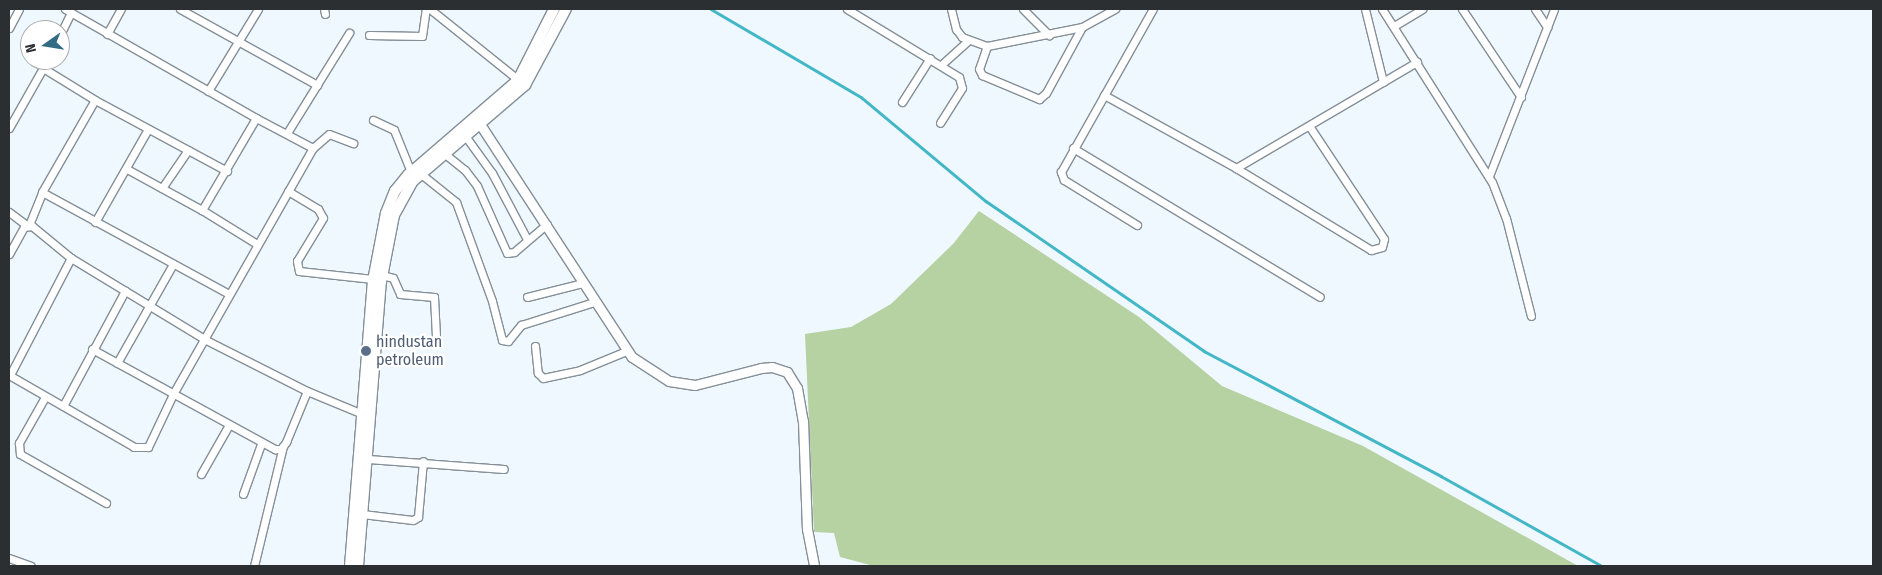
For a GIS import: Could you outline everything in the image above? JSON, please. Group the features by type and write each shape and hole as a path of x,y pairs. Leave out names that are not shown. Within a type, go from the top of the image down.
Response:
{"main road":[{"path":"521,82 554,9"},
{"path":"350,566 366,415 377,277 386,212 395,191 521,82 566,9"},
{"path":"416,173 445,154 466,137 478,121"},
{"path":"358,566 368,459 366,415"}],"street":[{"path":"9,28 20,9"},
{"path":"107,34 121,9"},
{"path":"180,9 317,85"},
{"path":"208,91 258,9"},
{"path":"368,35 422,36 426,9"},
{"path":"430,9 521,82"},
{"path":"846,9 959,77 962,83 940,123"},
{"path":"951,9 956,28 968,41 987,46 1082,27 1115,9"},
{"path":"1023,9 1049,34"},
{"path":"1137,224 1064,180 1061,172 1153,9"},
{"path":"1365,9 1383,82"},
{"path":"1382,9 1489,176 1506,218 1531,316"},
{"path":"1394,26 1422,9"},
{"path":"1462,9 1521,97"},
{"path":"1535,9 1547,27"},
{"path":"1489,176 1554,9"},
{"path":"68,11 256,118 313,148"},
{"path":"987,46 979,69 982,75 1039,99 1046,93 1082,27"},
{"path":"287,133 349,33"},
{"path":"941,65 968,41"},
{"path":"902,102 930,58"},
{"path":"1236,168 1310,127 1417,62"},
{"path":"9,128 42,70"},
{"path":"46,70 95,100 227,171"},
{"path":"1104,95 1236,168 1371,250 1382,247 1384,239 1310,127"},
{"path":"9,254 28,225 42,192 95,100"},
{"path":"202,210 227,171 256,118"},
{"path":"373,120 394,130 416,173 456,202 492,301 502,340 508,341 521,325 594,302"},
{"path":"478,121 547,224 626,351 669,380 695,385 761,368 772,367 787,372 796,388 802,421 807,521 814,566"},
{"path":"95,222 127,169 148,129"},
{"path":"71,258 9,375 134,447 144,449 151,442 173,394 313,148 329,134 353,143"},
{"path":"466,137 492,173 527,239"},
{"path":"1073,148 1320,297"},
{"path":"162,188 188,150"},
{"path":"445,154 474,182 506,253 512,254 527,239 547,224"},
{"path":"127,169 202,210 257,244"},
{"path":"288,191 318,209 323,218 297,261 299,271 393,278 400,294 434,297 436,337"},
{"path":"42,192 229,294"},
{"path":"9,212 71,258 204,339 306,392 366,415"},
{"path":"117,363 173,264"},
{"path":"526,297 583,282"},
{"path":"63,406 92,349 125,291"},
{"path":"534,346 538,373 543,378 580,370 626,351"},
{"path":"92,349 261,444 275,449 283,446"},
{"path":"254,566 283,446 306,392"},
{"path":"45,397 19,443 20,454 106,503"},
{"path":"201,474 229,426"},
{"path":"243,494 261,444"},
{"path":"368,459 423,461 504,469"},
{"path":"362,514 412,520 418,517 423,461"},
{"path":"9,558 32,566"}],"green space":[{"path":"979,211 1139,317 1222,386 1363,446 1578,566 874,566 840,557 834,533 814,532 805,334 851,327 891,304 953,244"}],"waterway":[{"path":"711,9 861,97 986,201 1204,351 1441,476 1602,566"}],"place":[{"name":"hindustan petroleum","path":"366,351"}]}
